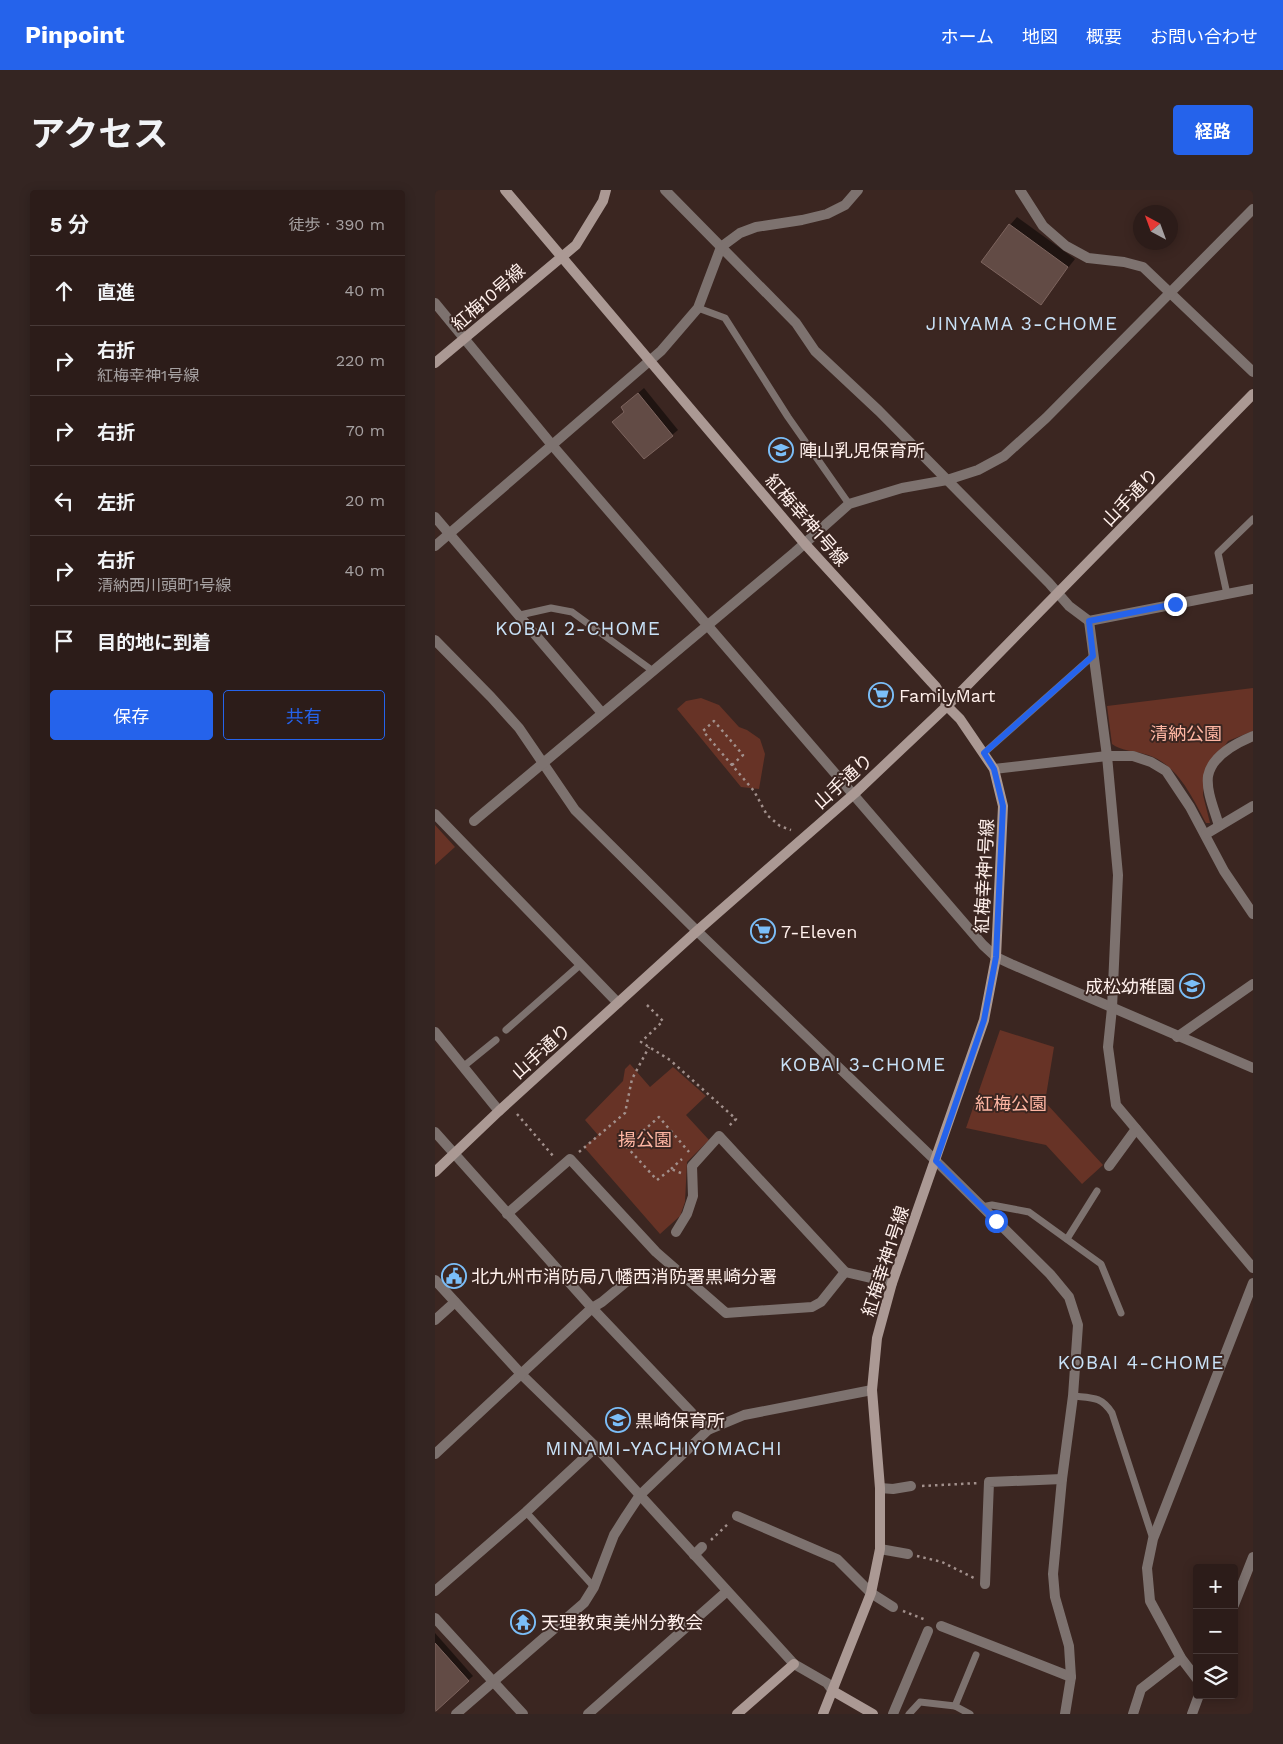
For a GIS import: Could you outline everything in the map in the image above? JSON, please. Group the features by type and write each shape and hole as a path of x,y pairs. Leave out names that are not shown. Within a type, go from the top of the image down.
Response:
{"street":[{"name":"紅梅幸神1号線","path":"505,190 805,544 936,687 947,706 960,719 994,769 1003,806 996,957 984,1020 892,1283 877,1338 872,1390 880,1488 880,1549 871,1593 823,1714"},
{"name":"紅梅10号線","path":"435,363 576,244 603,201 606,190"},
{"path":"665,190 796,323 815,351 947,480 1069,606 1089,621 1107,756 1118,875 1113,1008 1108,1047 1116,1105 1253,1268"},
{"path":"435,546 661,351 698,308 721,248 740,233 756,227 827,214 845,205 858,190"},
{"path":"1020,190 1043,226 1066,246 1087,258 1124,262 1143,267 1253,372"},
{"path":"474,821 805,544 849,504 902,488 947,480 977,470 1004,456 1253,209"},
{"path":"435,303 552,445 841,782 855,793 983,945 996,957 1177,1037 1253,1068"},
{"name":"山手通り","path":"435,1172 499,1110 697,931 855,793 947,706 1059,594 1253,394"},
{"path":"435,517 602,713"},
{"path":"1089,621 1253,589"},
{"path":"435,640 519,728 575,810 697,931 936,1161 1050,1274 1069,1297 1078,1325 1073,1396 1062,1478 1053,1574 1055,1597 1069,1646 1071,1677 1065,1714"},
{"path":"1219,826 1210,795 1208,776 1218,758 1234,743 1253,736"},
{"path":"994,769 1107,756 1133,756 1151,762 1166,771 1206,834 1224,871 1251,907"},
{"path":"1206,834 1253,806"},
{"path":"435,814 618,1003"},
{"path":"1177,1037 1253,984"},
{"path":"435,1032 499,1110"},
{"path":"1109,1166 1136,1129"},
{"path":"435,1132 592,1308 709,1430"},
{"path":"676,1232 687,1214 693,1196 692,1166 719,1136 845,1272 892,1283"},
{"path":"507,1214 570,1159 657,1252 726,1313 812,1306 821,1302 845,1272"},
{"path":"435,1454 592,1308 637,1273"},
{"path":"435,1280 522,1375 595,1447 640,1495 726,1592 794,1664 827,1683 833,1691 873,1714"},
{"path":"1193,1674 1181,1658 1150,1601 1147,1568 1153,1539 1253,1283"},
{"path":"435,1320 455,1302"},
{"path":"456,1714 584,1603 594,1588 614,1535 640,1495 709,1430 744,1414 872,1390"},
{"path":"435,1591 526,1512 595,1447"},
{"path":"985,1584 989,1482 1062,1478"},
{"path":"880,1488 893,1489 911,1486"},
{"path":"737,1516 837,1559 871,1593 893,1607"},
{"path":"694,1555 702,1547"},
{"path":"880,1549 908,1554"},
{"path":"1238,1595 1253,1557"},
{"path":"588,1714 726,1592"},
{"path":"435,1618 523,1714"},
{"path":"941,1626 1071,1677"},
{"path":"893,1714 928,1631"},
{"path":"1133,1714 1141,1689 1181,1658"},
{"path":"737,1714 794,1664"},
{"path":"1192,1714 1198,1699"}],"lane":[{"path":"698,308 725,318 787,417 849,504"},
{"path":"1227,594 1219,553 1253,519"},
{"path":"520,615 551,608 572,612 653,670"},
{"path":"984,753 1093,656"},
{"path":"507,1030 581,964"},
{"path":"464,1066 496,1040"},
{"path":"1067,1239 1097,1191"},
{"path":"982,1207 992,1205 1029,1212 1101,1264 1121,1313"},
{"path":"1073,1396 1095,1398 1106,1403 1112,1413 1153,1539"},
{"path":"526,1512 594,1588"},
{"path":"955,1706 976,1655"},
{"path":"909,1714 920,1702 955,1706 970,1714"}],"path":[{"path":"732,765 743,755 714,721 703,731 754,791 767,815 780,826 791,830"},
{"path":"647,1005 663,1021 641,1042 670,1060 736,1119 719,1136"},
{"path":"570,1159 625,1113 632,1079 649,1047"},
{"path":"517,1114 562,1166"},
{"path":"659,1117 690,1152 671,1168 657,1180 626,1146 659,1117"},
{"path":"671,1168 691,1178"},
{"path":"911,1486 989,1482"},
{"path":"702,1547 737,1516"},
{"path":"908,1554 942,1562 985,1584"},
{"path":"893,1607 941,1626"}],"green space":[{"name":"清納公園","path":"1253,688 1253,731 1228,741 1205,775 1203,795 1210,823 1206,823 1183,783 1168,766 1148,755 1124,750 1112,744 1107,706"},
{"path":"701,698 719,705 739,727 760,739 765,754 759,789 741,787 677,709 686,701"},
{"path":"435,825 455,847 435,865"},
{"name":"紅梅公園","path":"1000,1030 1054,1047 1045,1102 1103,1165 1082,1184 1046,1145 966,1128"},
{"name":"揚公園","path":"630,1064 650,1087 673,1067 706,1096 686,1115 709,1140 687,1162 685,1202 680,1216 660,1234 584,1147 598,1135 585,1120 623,1081 625,1069"}],"building":[{"path":"1009,224 1068,267 1041,305 981,262"},
{"path":"638,393 673,436 644,459 612,422 624,412 621,407"},
{"path":"435,1643 469,1681 435,1712"}],"place":[{"name":"陣山乳児保育所","path":"781,450"},
{"name":"FamilyMart","path":"881,695"},
{"name":"7-Eleven","path":"763,931"},
{"name":"成松幼稚園","path":"1192,986"},
{"name":"北九州市消防局八幡西消防署黒崎分署","path":"454,1276"},
{"name":"黒崎保育所","path":"618,1420"},
{"name":"天理教東美州分教会","path":"523,1622"}],"district":[{"name":"JINYAMA 3-CHOME","path":"1022,323"},
{"name":"KOBAI 2-CHOME","path":"578,628"},
{"name":"KOBAI 3-CHOME","path":"863,1064"},
{"name":"KOBAI 4-CHOME","path":"1141,1362"},
{"name":"MINAMI-YACHIYOMACHI","path":"664,1448"}],"route":[{"path":"996,1221 936,1161 984,1020 996,957 1003,806 994,769 984,753 995,746 1093,656 1089,621 1175,604"}]}
